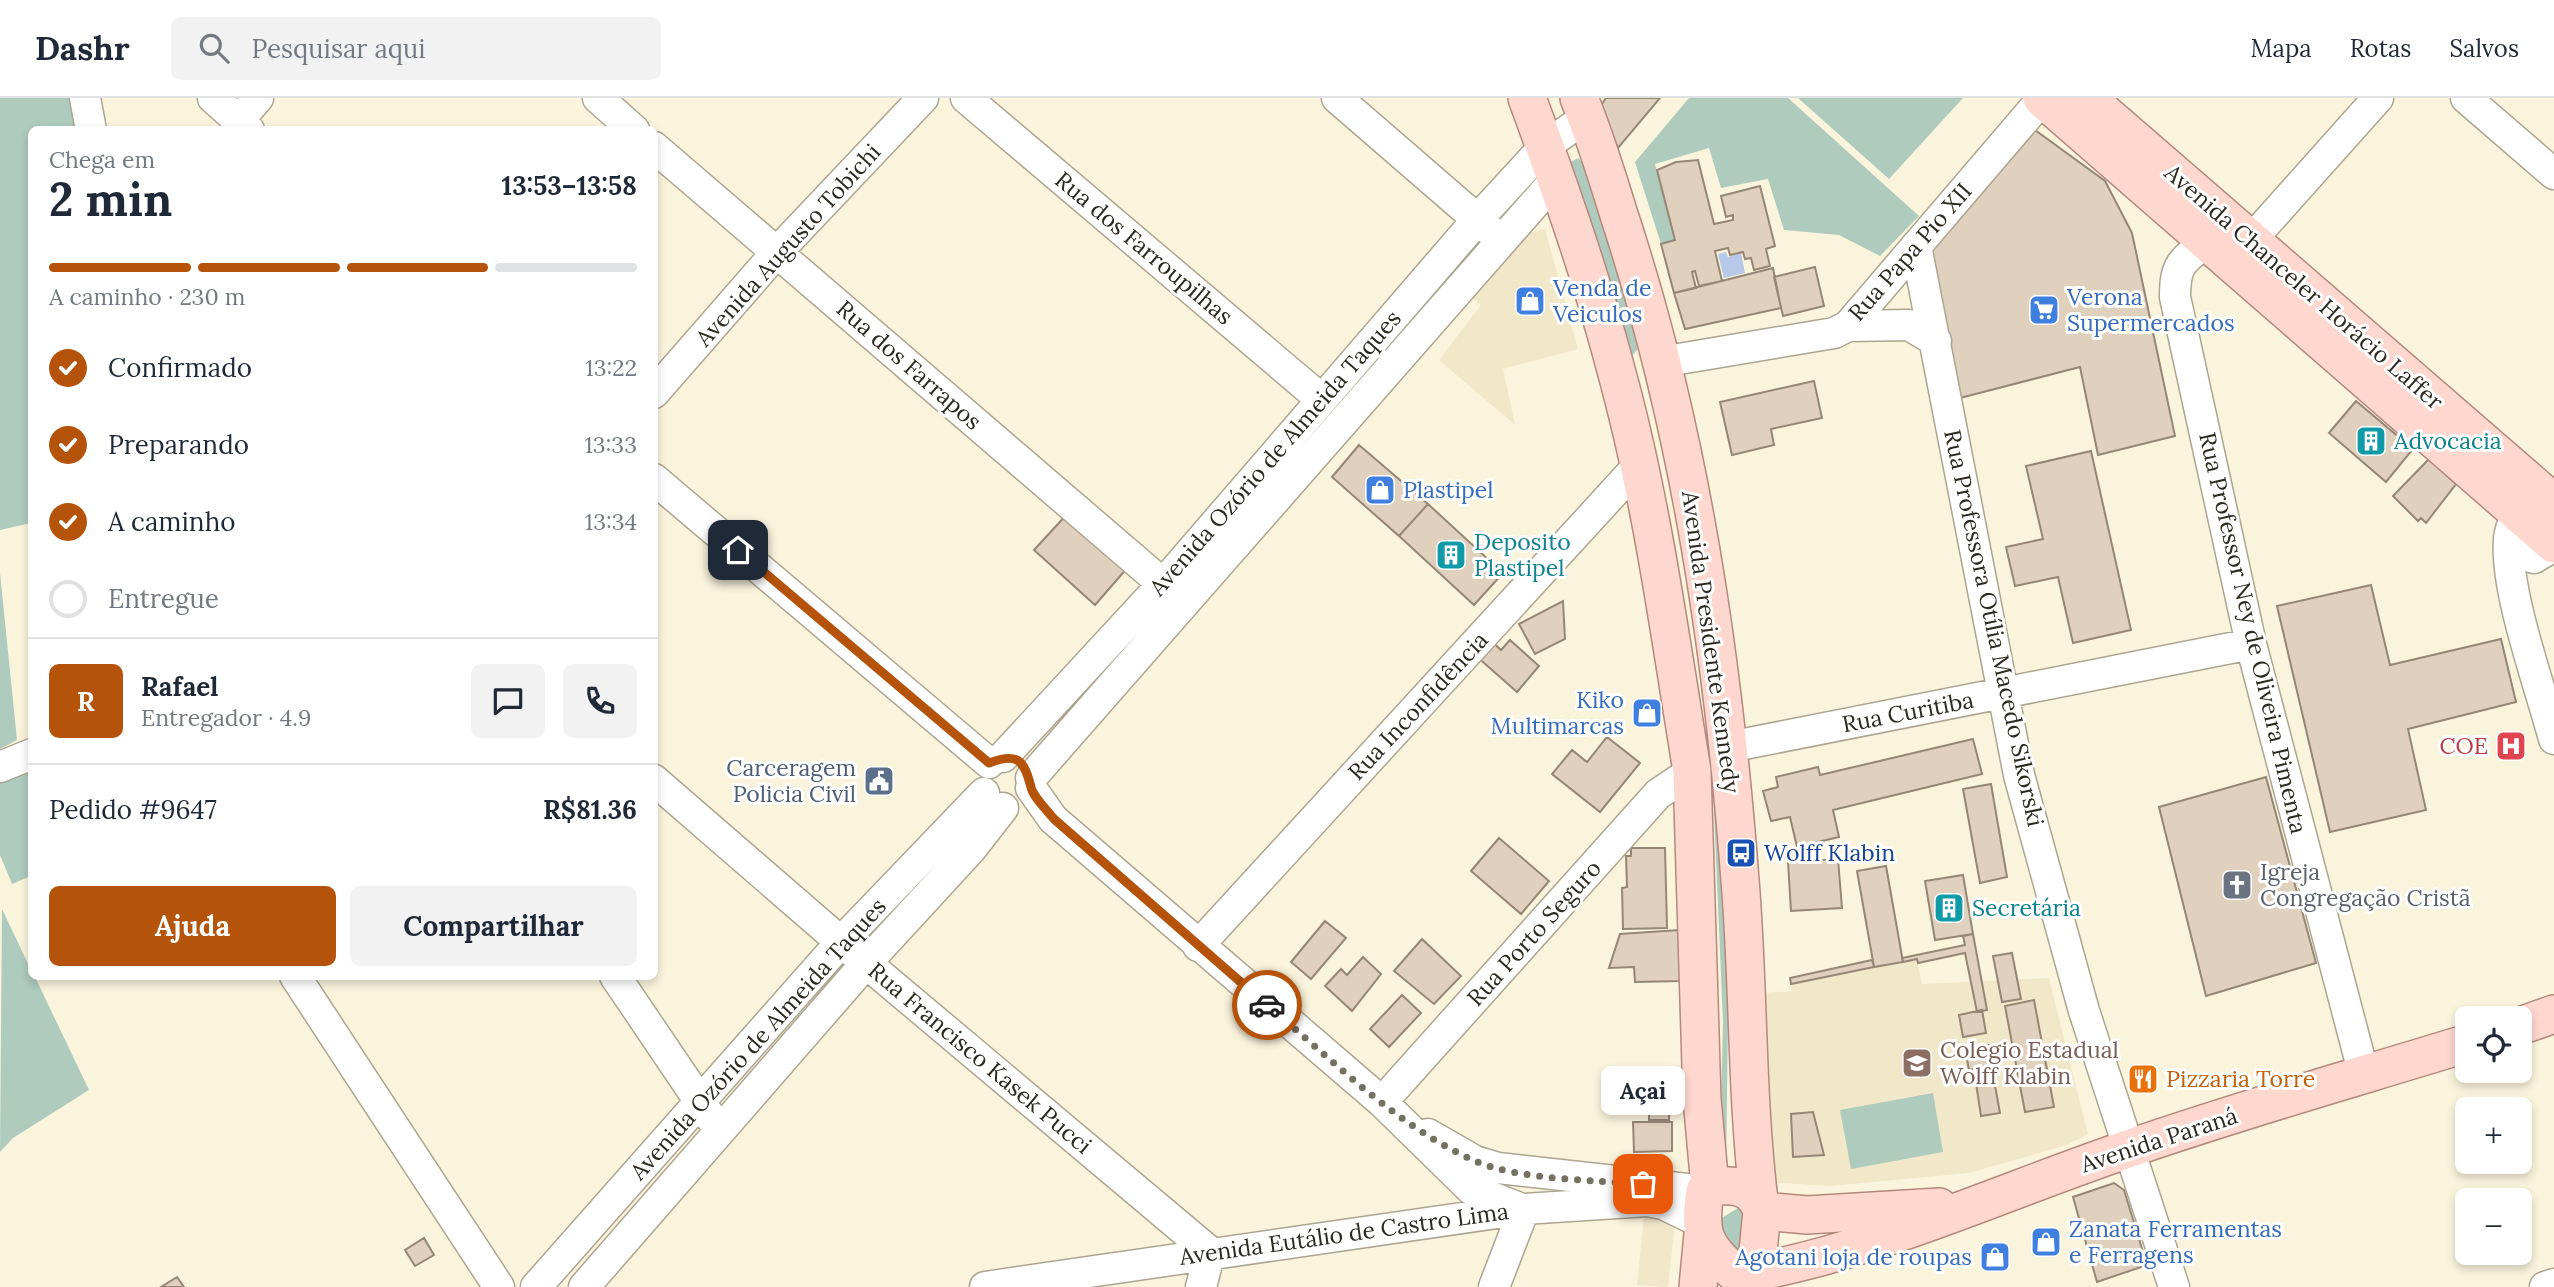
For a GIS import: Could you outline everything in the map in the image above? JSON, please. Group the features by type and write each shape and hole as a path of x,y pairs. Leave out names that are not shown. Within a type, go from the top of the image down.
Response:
{"main road":[{"name":"Avenida Presidente Kennedy","path":"1527,98 1551,162 1617,370 1638,466 1692,771 1704,1208 1698,1287"},
{"name":"Avenida Chanceler Horácio Laffer","path":"2043,98 2229,248 2529,511 2553,540"},
{"name":"Avenida Chanceler Horácio Laffer","path":"2087,98 2229,248"},
{"name":"Avenida Presidente Kennedy","path":"1583,108 1642,286 1690,487 1729,747 1741,883 1751,1137 1760,1206 1750,1278"},
{"path":"2532,1022 2554,1014"},
{"name":"Avenida Paraná","path":"1750,1278 1850,1250 2129,1148 2455,1047"},
{"path":"1750,1278 1734,1272 1724,1264 1704,1208 1740,1187 1753,1193 1760,1206"},
{"name":"Avenida Paraná","path":"1760,1206 1808,1214 1972,1205"}],"street":[{"path":"85,98 90,126"},
{"path":"214,98 244,125 258,98"},
{"path":"598,98 630,126"},
{"name":"Avenida Augusto Tobichi","path":"658,388 777,252 923,98"},
{"name":"Rua dos Farroupilhas","path":"966,98 1321,398"},
{"path":"1337,98 1502,241"},
{"name":"Rua Papa Pio XII","path":"1661,362 1834,333 1848,326 2043,98"},
{"name":"Rua Professor Ney de Oliveira Pimenta","path":"2364,1075 2252,644 2175,297 2175,274 2180,264 2229,248 2378,98"},
{"path":"2466,98 2554,174"},
{"path":"1551,162 1583,108"},
{"name":"Rua dos Farrapos","path":"658,150 1163,583"},
{"name":"Avenida Ozório de Almeida Taques","path":"996,760 1163,583 1477,220 1551,162"},
{"name":"Avenida Ozório de Almeida Taques","path":"584,1287 1502,241 1551,162"},
{"name":"Rua Professora Otília Macedo Sikorski","path":"1916,246 2018,775 2084,1011 2174,1287"},
{"path":"1848,326 1909,326 1936,341"},
{"name":"Rua Inconfidência","path":"1198,946 1638,466"},
{"path":"658,482 996,760 1022,762 1013,795"},
{"path":"2529,511 2516,600 2554,739"},
{"name":"Rua Curitiba","path":"1729,747 2252,644"},
{"path":"0,767 28,756"},
{"path":"996,760 981,781 1013,795 1054,819 1392,1111 1440,1162 1471,1189 1524,1209 1494,1287"},
{"name":"Rua Porto Seguro","path":"1392,1111 1658,794 1692,771"},
{"name":"Rua Francisco Kasek Pucci","path":"658,783 841,942 1210,1252"},
{"name":"Avenida Ozório de Almeida Taques","path":"536,1287 841,942 1013,795"},
{"path":"298,980 499,1287"},
{"path":"618,980 720,1131"},
{"name":"Avenida Eutálio de Castro Lima","path":"1392,1111 1475,1161 1704,1208"},
{"name":"Avenida Eutálio de Castro Lima","path":"985,1287 1210,1252 1524,1209 1647,1201 1670,1207 1704,1208"},
{"path":"1201,1287 1210,1252"},
{"path":"2545,1287 2554,1284"}],"shaded area":[{"path":"1545,229 1578,349 1503,369 1515,425 1439,360 1481,305 1469,296 1527,233"},
{"name":"Colegio Estadual Wolff Klabin","path":"1917,959 1922,984 2049,978 2088,1134 2067,1145 1969,1173 1831,1186 1768,1182 1762,993 1792,991 1791,984"},
{"path":"1645,1206 1676,1214 1668,1287 1637,1285"}],"green space":[{"path":"0,98 76,98 81,126 28,126 28,524 0,530"},
{"path":"1689,98 1788,98 1919,216 1880,256 1839,235 1784,230 1768,179 1721,188 1709,148 1655,164 1675,240 1661,244 1635,162"},
{"path":"1798,98 1963,98 1889,179"},
{"path":"1578,158 1589,178 1638,343 1637,350 1629,359 1567,164"},
{"path":"0,573 17,740 0,749"},
{"path":"28,768 28,877 12,884 0,855 0,780"},
{"path":"1714,812 1719,812 1728,1020 1726,1170 1720,1146 1723,1022"},
{"path":"2,909 28,964 28,980 36,980 89,1090 13,1138 0,1152"},
{"path":"1933,1093 1943,1152 1851,1169 1840,1110"},
{"path":"1738,1208 1744,1209 1747,1259 1720,1239 1720,1219"}],"water":[{"path":"1726,252 1728,257 1741,253 1745,273 1724,278 1718,254"}],"building":[{"path":"1606,98 1660,98 1618,148 1599,108"},
{"name":"Verona Supermercados","path":"2035,130 2105,181 2132,233 2175,436 2098,455 2080,367 1960,398 1928,253"},
{"path":"1698,160 1714,224 1733,220 1733,215 1726,217 1721,196 1760,186 1775,246 1766,249 1770,266 1754,270 1751,258 1745,259 1743,252 1730,255 1728,248 1715,251 1722,281 1699,286 1695,271 1692,272 1696,288 1674,293 1661,244 1675,240 1657,170 1676,162"},
{"path":"1815,267 1824,306 1783,316 1774,277"},
{"path":"1773,268 1781,308 1685,329 1674,293"},
{"path":"1814,381 1822,418 1771,429 1774,445 1732,455 1720,402"},
{"name":"Advocacia","path":"2356,401 2413,449 2386,482 2329,433"},
{"name":"Plastipel","path":"1359,445 1428,504 1399,536 1332,477"},
{"path":"2091,451 2131,630 2073,643 2058,577 2015,586 2006,547 2043,539 2026,466"},
{"path":"2429,459 2456,484 2426,523 2421,518 2418,521 2393,496"},
{"name":"Deposito Plastipel","path":"1428,504 1503,573 1474,605 1399,536"},
{"path":"1069,512 1129,566 1095,605 1034,550"},
{"path":"2371,585 2390,665 2501,639 2516,702 2408,729 2426,810 2330,832 2277,606"},
{"path":"1563,601 1565,639 1535,654 1519,624"},
{"path":"1489,639 1501,650 1510,640 1539,666 1517,692 1475,655"},
{"path":"1607,737 1640,763 1600,812 1552,774 1572,750 1587,762"},
{"path":"1973,739 1982,774 1833,810 1839,837 1797,847 1790,817 1771,821 1763,791 1778,787 1776,777 1818,767 1820,775"},
{"name":"Igreja Congregação Cristã","path":"2266,777 2316,963 2206,996 2159,807"},
{"path":"1991,784 2007,877 1980,883 1963,789"},
{"path":"1499,838 1549,881 1521,914 1471,871"},
{"path":"1631,848 1665,848 1667,928 1623,929 1622,888 1627,887 1626,856 1631,856"},
{"path":"1838,859 1842,908 1791,911 1788,862"},
{"path":"1886,866 1903,962 1874,967 1857,871"},
{"name":"Secretária","path":"1963,875 1973,934 1935,940 1925,881"},
{"path":"1325,921 1346,938 1311,979 1291,962"},
{"path":"1679,930 1681,981 1635,982 1634,967 1609,968 1620,934"},
{"path":"1973,934 1987,1010 1977,1012 1965,953 1918,963 1917,959 1903,962 1902,958 1965,945 1963,936"},
{"path":"1422,939 1461,976 1434,1004 1394,971"},
{"path":"2012,953 2021,999 2002,1002 1993,956"},
{"path":"1363,957 1381,974 1352,1011 1325,986 1341,969 1347,975"},
{"path":"1872,960 1874,967 1791,984 1790,978"},
{"path":"1402,995 1421,1013 1389,1047 1370,1029"},
{"path":"2034,1000 2054,1107 2025,1112 2005,1006"},
{"path":"1982,1010 1986,1033 1963,1037 1959,1015"},
{"path":"1989,1045 1992,1066 1969,1070 1965,1048"},
{"path":"1994,1080 2000,1113 1981,1116 1976,1083"},
{"path":"1669,1109 1669,1120 1649,1120 1649,1110"},
{"path":"1813,1112 1824,1155 1793,1157 1791,1114"},
{"path":"1633,1122 1672,1122 1672,1151 1634,1152"},
{"path":"2114,1183 2124,1190 2147,1265 2097,1282 2073,1197"},
{"path":"424,1238 434,1255 415,1266 405,1250"},
{"path":"177,1277 184,1287 161,1287"}],"way so far":[{"path":"1267,1005 1402,1121 1475,1161 1522,1172 1643,1184"}],"place":[{"name":"Venda de Veiculos","path":"1530,301"},
{"name":"Verona Supermercados","path":"2044,310"},
{"name":"Advocacia","path":"2371,441"},
{"name":"Plastipel","path":"1380,490"},
{"name":"Deposito Plastipel","path":"1451,555"},
{"name":"Kiko Multimarcas","path":"1647,713"},
{"name":"COE","path":"2511,746"},
{"name":"Carceragem Policia Civil","path":"879,781"},
{"name":"Wolff Klabin","path":"1741,853"},
{"name":"Igreja Congregação Cristã","path":"2237,885"},
{"name":"Secretária","path":"1949,908"},
{"name":"Colegio Estadual Wolff Klabin","path":"1917,1063"},
{"name":"Pizzaria Torre","path":"2143,1079"},
{"name":"Açai","path":"1643,1184"},
{"name":"Zanata Ferramentas e Ferragens","path":"2046,1242"},
{"name":"Agotani loja de roupas","path":"1995,1257"}],"route":[{"path":"738,550 989,763 1003,757 1022,762 1028,769 1031,788 1054,819 1267,1005"}]}
